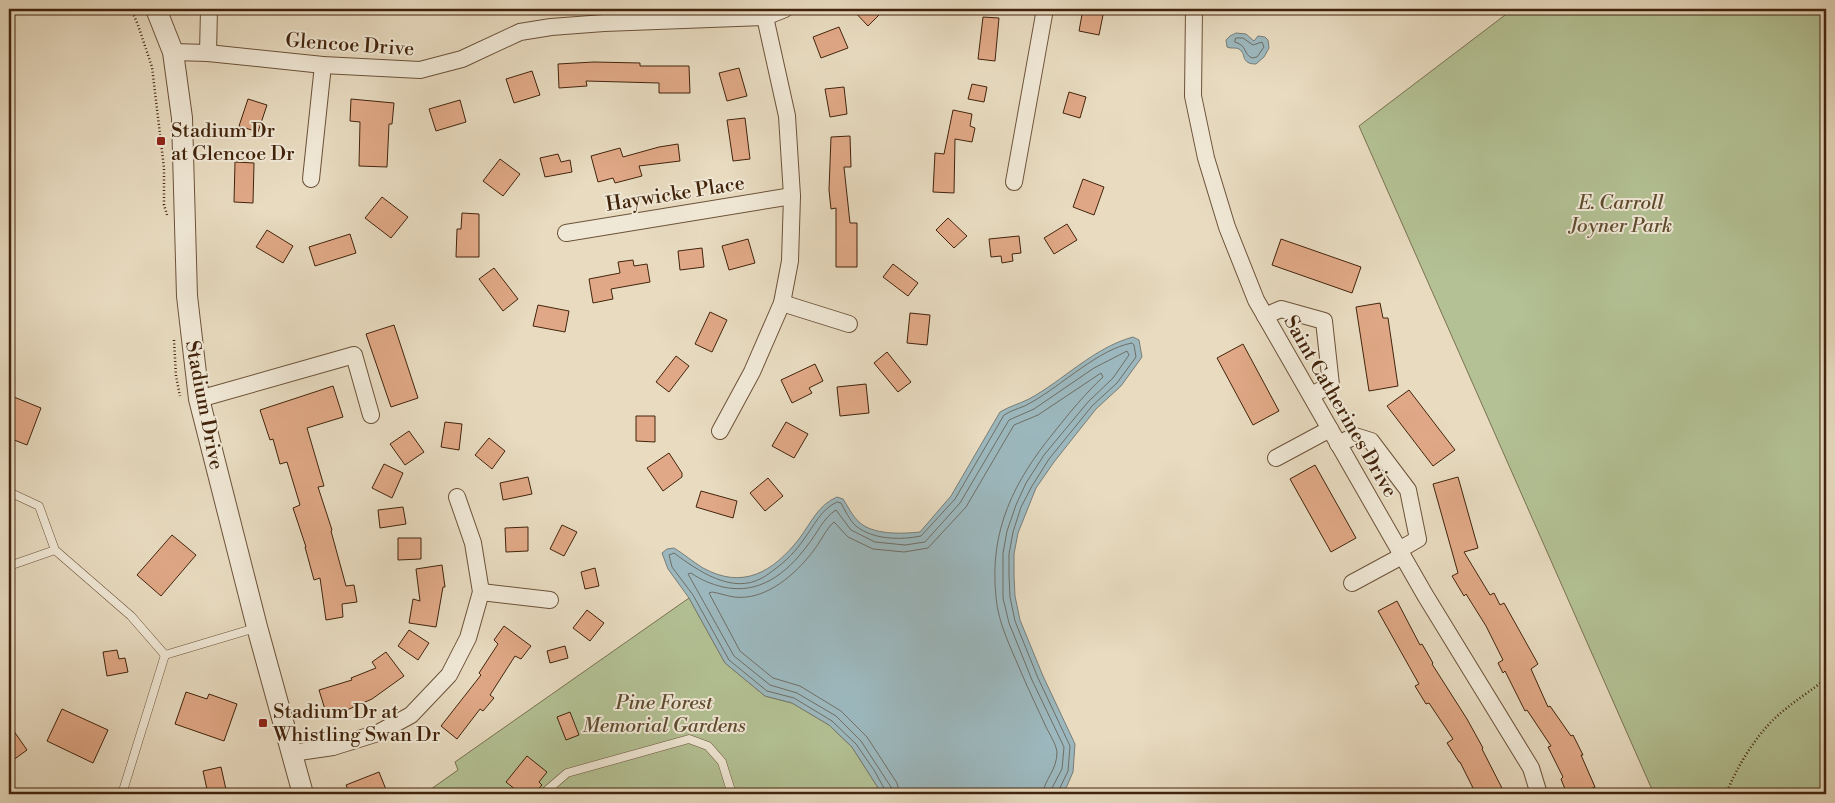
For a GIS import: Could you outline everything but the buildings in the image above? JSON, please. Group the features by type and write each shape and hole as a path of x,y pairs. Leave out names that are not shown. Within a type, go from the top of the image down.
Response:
{"street":[{"name":"Stadium Drive","path":"156,9 173,52 182,118 187,296 199,399 257,627 303,794"},
{"path":"208,53 209,9"},
{"name":"Glencoe Drive","path":"173,52 208,53 323,65 420,70 462,59 520,32 551,27 604,23 765,17 785,9"},
{"path":"1014,182 1045,9"},
{"name":"Saint Catherines Drive","path":"1194,9 1193,96 1206,158 1227,227 1256,300 1400,553 1531,768 1540,794"},
{"path":"720,432 752,372 782,303 790,261 792,196 786,116 765,17"},
{"path":"311,179 323,65"},
{"name":"Haywicke Place","path":"566,233 792,196"},
{"path":"782,303 849,324"},
{"path":"1265,316 1281,309 1324,320 1331,385 1310,395"},
{"path":"199,399 354,356 371,415"},
{"path":"1276,458 1330,429"},
{"path":"1338,444 1355,436 1372,441 1408,490 1418,539 1400,553 1352,583"},
{"path":"292,753 333,747 378,733 411,715 449,675 468,638 481,592 473,543 457,497"},
{"path":"481,592 550,600"}],"lane":[{"path":"9,492 39,506 55,550 131,616 165,655"},
{"path":"9,566 55,550"},
{"path":"165,655 257,627"},
{"path":"122,794 165,655"},
{"path":"544,794 566,773 689,739 708,746 722,762 732,794"},
{"path":"52,794 71,794"}],"path":[{"path":"1726,794 1734,775 1774,719 1826,679"}],"green space":[{"name":"E. Carroll Joyner Park","path":"1513,9 1826,9 1826,794 1654,794 1359,126"},
{"name":"Pine Forest Memorial Gardens","path":"689,598 725,663 765,696 792,703 829,725 852,747 882,794 424,794 458,770 455,762"}],"water":[{"path":"1236,33 1246,34 1254,41 1258,36 1265,37 1268,40 1269,48 1264,57 1256,64 1246,61 1239,49 1227,47 1226,40"},
{"path":"1133,337 1139,340 1142,357 1121,386 1096,409 1036,488 1018,533 1014,554 1015,596 1020,620 1043,676 1075,744 1073,772 1067,786 1060,794 882,794 852,747 829,725 792,703 765,696 725,663 689,598 668,569 662,553 667,549 674,548 703,568 718,574 744,577 756,574 779,561 799,539 815,515 830,500 837,497 843,499 859,522 872,529 896,533 920,532 951,496 1000,412 1029,399 1092,356 1118,342"}],"place":[{"name":"Stadium Dr at Glencoe Dr","path":"161,141"},
{"name":"Stadium Dr at Whistling Swan Dr","path":"263,723"}]}
